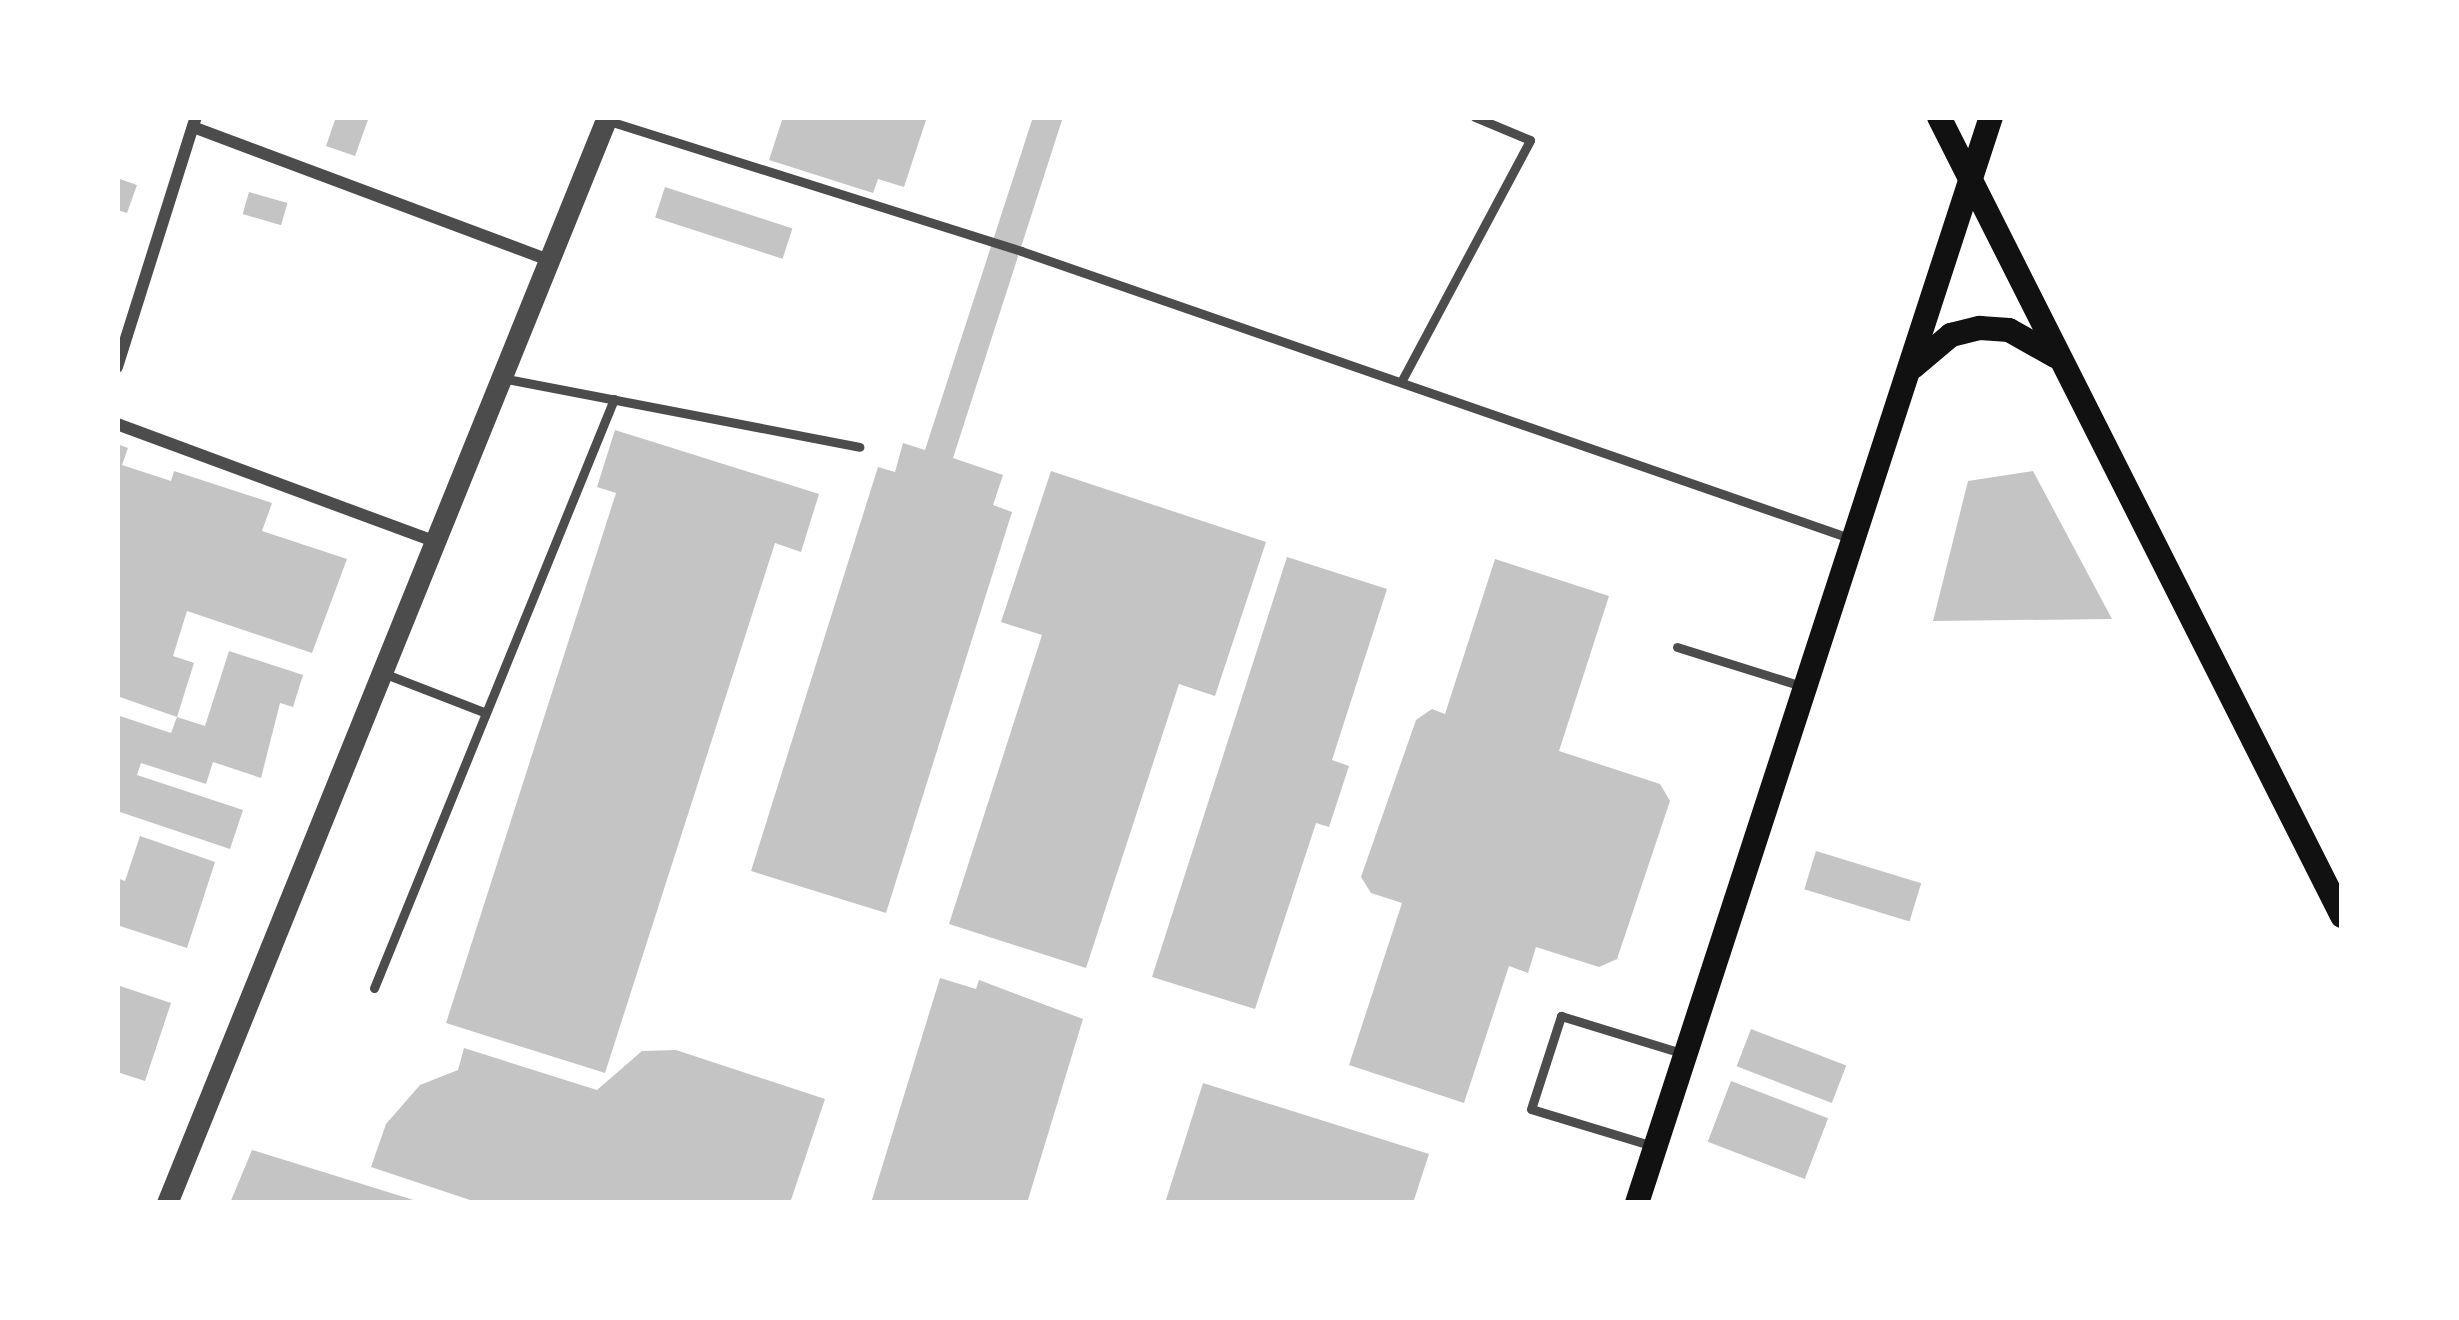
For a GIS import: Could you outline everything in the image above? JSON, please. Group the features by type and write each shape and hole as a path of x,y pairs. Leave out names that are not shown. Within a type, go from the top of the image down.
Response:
{"main road":[{"path":"1940,117 2342,916"},
{"path":"1637,1203 1991,117"},
{"path":"1908,374 1926,351 1980,328 2036,340 2059,359"}],"street":[{"path":"167,1203 607,118"},
{"path":"117,368 194,122 549,260"},
{"path":"117,424 436,542"}],"lane":[{"path":"1401,382 1530,140 1475,117"},
{"path":"607,118 1401,382 1853,539"},
{"path":"502,378 859,446"},
{"path":"374,988 614,399"},
{"path":"1677,646 1805,687"},
{"path":"382,673 486,713"},
{"path":"1656,1147 1532,1108 1561,1016 1686,1054"}],"building":[{"path":"336,117 369,117 355,156 326,146"},
{"path":"783,117 927,117 904,187 878,179 873,193 769,160"},
{"path":"1033,117 1063,117 953,458 1003,475 993,505 1012,512 886,913 751,871 878,467 895,472 903,443 925,450"},
{"path":"117,178 137,185 127,213 117,210"},
{"path":"665,187 792,228 783,259 655,217"},
{"path":"249,192 287,203 281,225 243,214"},
{"path":"615,430 819,494 801,552 775,543 605,1073 446,1023 616,493 597,487"},
{"path":"117,444 128,448 122,465 171,481 174,471 272,503 262,531 347,559 312,653 187,611 173,656 194,663 177,717 117,696"},
{"path":"1051,471 1266,542 1215,696 1179,684 1086,968 949,924 1042,635 1001,622"},
{"path":"2033,471 2112,619 1933,621 1968,481"},
{"path":"1287,557 1387,589 1332,760 1349,766 1329,827 1316,823 1255,1009 1152,977"},
{"path":"1495,559 1609,596 1559,751 1660,784 1670,801 1617,959 1599,967 1536,947 1528,973 1509,966 1464,1103 1349,1065 1402,903 1371,893 1361,877 1416,720 1432,709 1445,714"},
{"path":"229,651 303,675 293,707 280,703 261,778 213,762 206,784 141,763 137,775 243,810 230,849 117,811 117,715 171,733 177,717 205,726"},
{"path":"140,836 215,862 187,948 117,925 117,878 125,881"},
{"path":"1816,851 1921,883 1909,921 1804,889"},
{"path":"940,978 976,989 979,980 1083,1019 1027,1203 871,1203"},
{"path":"117,985 171,1003 145,1081 117,1072"},
{"path":"1751,1029 1846,1066 1832,1103 1737,1066"},
{"path":"464,1048 597,1090 642,1051 676,1050 825,1099 790,1203 479,1203 371,1167 386,1124 420,1085 458,1070"},
{"path":"1731,1081 1828,1118 1805,1179 1708,1142"},
{"path":"1203,1083 1429,1154 1413,1203 1165,1203"},
{"path":"252,1150 420,1202 420,1203 230,1203"}]}
